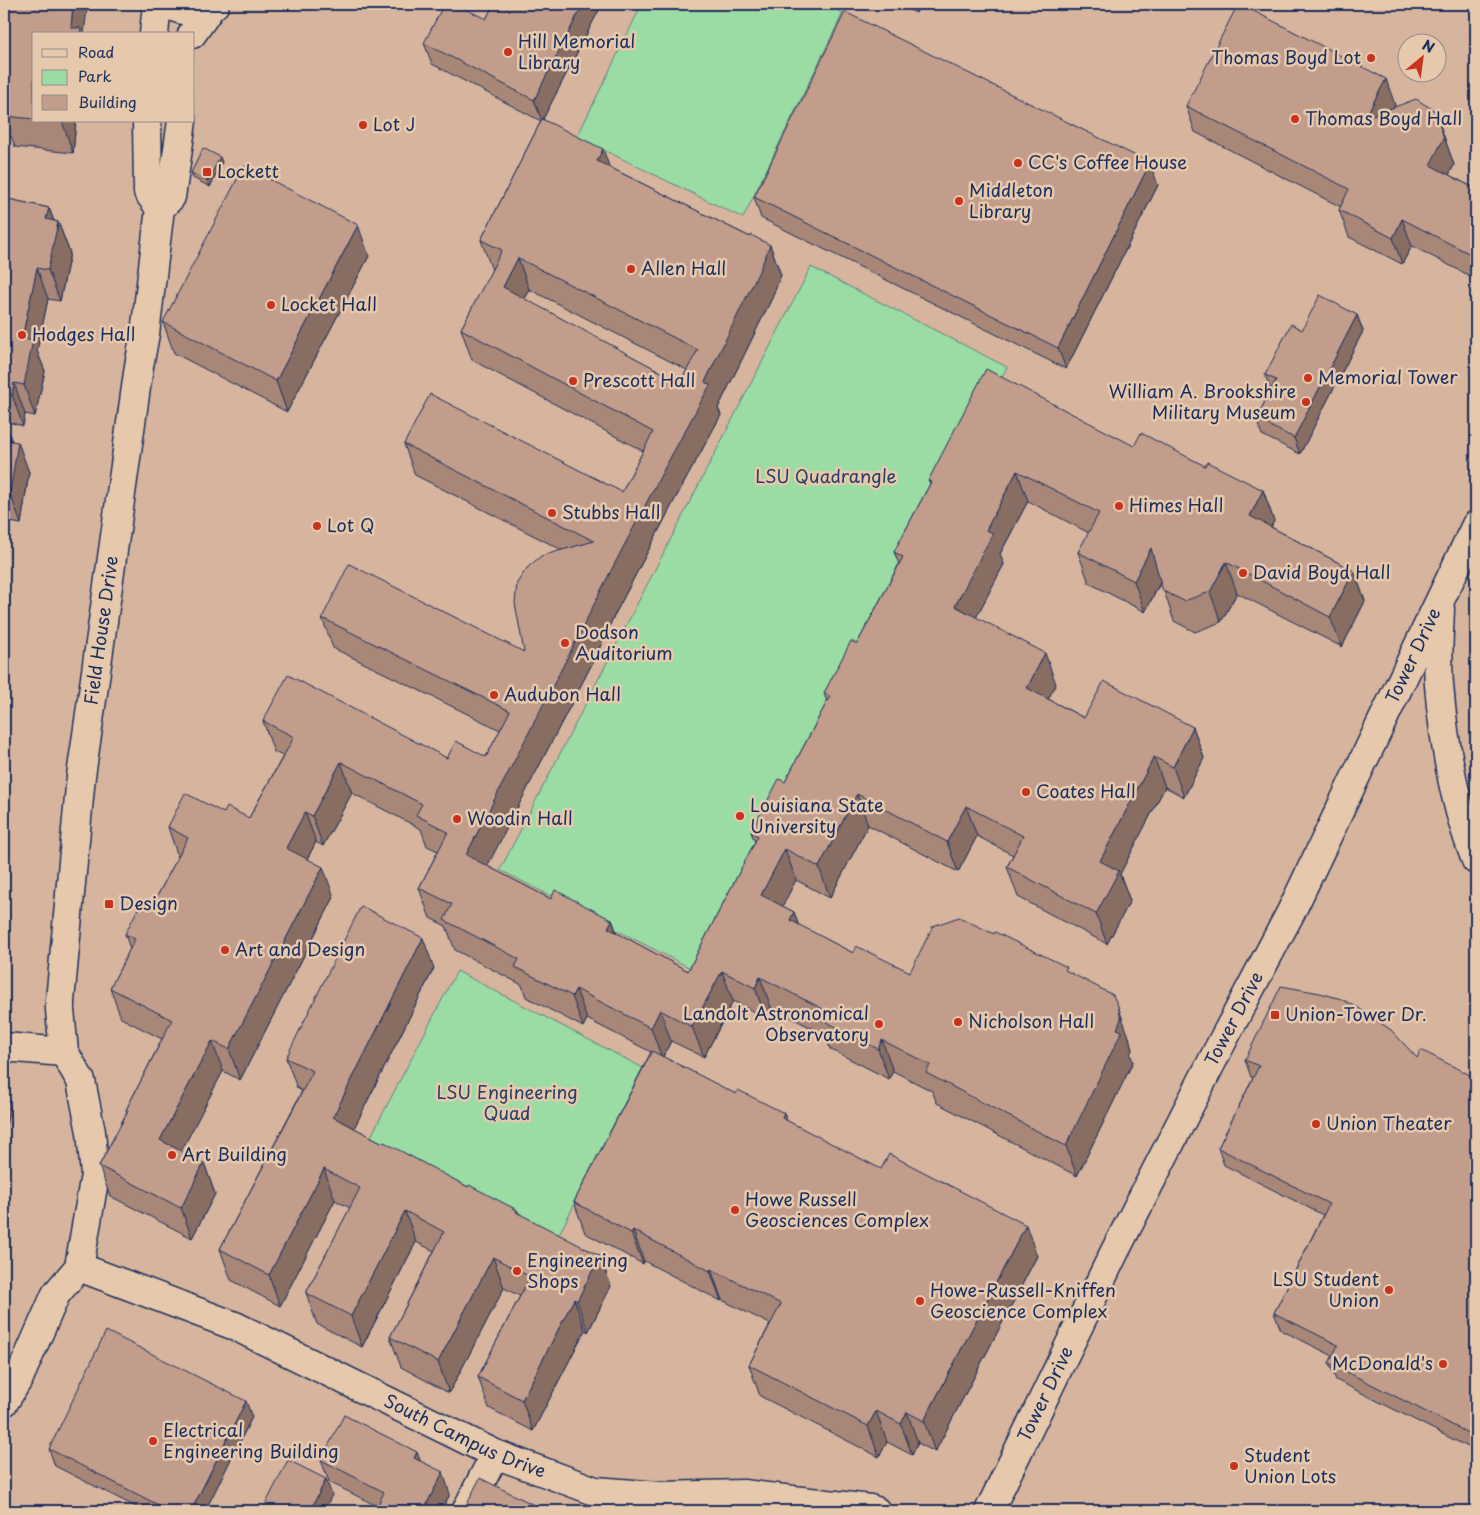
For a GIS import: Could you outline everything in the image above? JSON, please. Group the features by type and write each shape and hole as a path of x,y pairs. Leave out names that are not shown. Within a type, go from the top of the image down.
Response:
{"street":[{"path":"154,32 157,4"},
{"path":"168,4 186,11 203,10 213,5"},
{"path":"193,32 213,5"},
{"path":"147,122 148,192 160,208"},
{"name":"Field House Drive","path":"64,1052 60,1010 81,776 145,334 160,208 171,197 182,122"},
{"name":"Tower Drive","path":"989,1511 1103,1275 1226,1034 1291,912 1476,526"},
{"path":"1440,600 1438,684 1442,717 1450,772 1476,860"},
{"path":"4,1047 64,1052 80,1081 92,1132 95,1175 79,1267 56,1294 19,1378 4,1402"},
{"name":"South Campus Drive","path":"79,1267 235,1326 495,1454 596,1491 660,1496 743,1494 876,1511"},
{"path":"466,1511 495,1454"}],"shaded area":[{"name":"Louisiana State University","path":"4,4 1476,4 1476,1511 4,1511"}],"green space":[{"path":"642,4 823,4 843,13 743,218 577,137"},
{"name":"LSU Quadrangle","path":"811,267 1007,367 696,971 500,870"},
{"path":"1476,664 1476,746 1471,710"},
{"name":"LSU Engineering Quad","path":"457,971 645,1069 558,1236 370,1138"}],"building":[{"path":"4,4 73,4 71,28 81,28 80,32 32,32 32,119 4,116"},
{"name":"Hill Memorial Library","path":"444,4 455,4 486,19 494,4 583,4 534,100 424,43"},
{"path":"1238,4 1386,79 1365,118 1416,99 1435,111 1444,138 1430,165 1476,189 1476,257 1402,219 1393,238 1339,210 1349,189 1186,106"},
{"name":"Middleton Library","path":"845,12 1150,163 1058,348 754,197"},
{"path":"542,119 603,149 597,161 750,237 751,235 770,245 705,382 710,385 602,588 466,855 551,899 555,890 612,920 608,928 688,971 758,836 751,832 779,779 785,782 830,696 824,693 851,641 857,644 903,557 894,552 931,482 928,481 986,369 1134,446 1141,433 1205,466 1207,462 1263,490 1250,516 1354,571 1330,617 1226,562 1210,592 1184,601 1163,591 1151,548 1134,581 1078,552 1099,513 1017,471 986,530 993,533 955,606 1045,653 1027,688 1084,718 1104,681 1193,727 1173,767 1154,757 1100,861 1119,871 1096,914 1007,867 1023,836 966,806 947,842 857,794 819,867 785,849 761,895 794,912 790,920 853,953 856,946 910,972 933,926 959,917 994,934 995,932 1067,967 1065,970 1113,995 1121,1019 1117,1029 1122,1031 1066,1146 926,1073 930,1065 882,1040 878,1049 819,1018 823,1009 760,977 755,988 722,971 692,1027 660,1010 651,1028 576,989 572,996 515,967 519,959 444,920 452,904 419,888 448,832 416,815 422,804 341,762 312,816 305,812 286,848 323,867 229,1049 212,1041 160,1140 204,1163 181,1208 99,1166 172,1020 110,988 135,939 125,934 142,901 152,906 188,838 168,827 185,793 224,813 227,807 249,818 294,737 263,721 288,675 447,758 456,741 486,757 510,711 322,618 349,564 524,652 515,603 517,583 527,568 541,556 594,541 404,444 430,394 622,492 653,432 461,329 502,250 481,240","holes":["518,258 698,350 680,382 503,287"]},
{"path":"203,148 220,157 208,181 191,173"},
{"name":"Locket Hall","path":"244,166 358,225 276,381 163,322"},
{"path":"4,198 49,208 46,219 58,222 48,270 37,268 22,338 33,340 24,385 14,383 12,395 4,393"},
{"name":"Memorial Tower","path":"1320,295 1357,315 1294,438 1256,419 1276,380 1265,375 1291,324 1302,330"},
{"path":"4,426 7,427 5,440 18,442 10,493 4,492"},
{"path":"361,906 423,938 333,1117 468,1187 469,1185 600,1256 577,1301 574,1299 522,1400 478,1377 530,1277 493,1257 438,1362 390,1337 444,1232 405,1211 351,1316 306,1293 360,1188 324,1169 269,1275 220,1249 313,1071 286,1058"},
{"path":"1281,986 1341,999 1357,1007 1391,1030 1417,1058 1421,1050 1476,1078 1476,1437 1329,1363 1338,1345 1274,1313 1329,1204 1218,1148 1259,1066 1245,1060"},
{"path":"652,1051 736,1094 738,1090 784,1113 782,1118 881,1169 889,1154 1026,1225 924,1421 907,1412 901,1424 876,1411 868,1426 749,1365 781,1304 711,1269 710,1271 633,1230 631,1233 574,1202"},
{"name":"Electrical Engineering Building","path":"106,1331 246,1401 191,1511 170,1511 49,1449"},
{"path":"344,1415 417,1452 414,1458 443,1472 423,1511 375,1511 384,1492 321,1460"},
{"path":"288,1460 326,1479 310,1511 262,1511"},
{"path":"480,1478 546,1511 463,1511"}],"place":[{"name":"Hill Memorial Library","path":"508,52"},
{"name":"Thomas Boyd Lot","path":"1371,58"},
{"name":"Thomas Boyd Hall","path":"1295,119"},
{"name":"Lot J","path":"363,125"},
{"name":"CC's Coffee House","path":"1018,163"},
{"name":"Lockett","path":"207,172"},
{"name":"Middleton Library","path":"959,201"},
{"name":"Allen Hall","path":"631,269"},
{"name":"Locket Hall","path":"271,305"},
{"name":"Hodges Hall","path":"22,335"},
{"name":"Memorial Tower","path":"1308,378"},
{"name":"Prescott Hall","path":"573,381"},
{"name":"William A. Brookshire Military Museum","path":"1306,402"},
{"name":"Himes Hall","path":"1119,506"},
{"name":"Stubbs Hall","path":"552,513"},
{"name":"Lot Q","path":"317,526"},
{"name":"David Boyd Hall","path":"1243,573"},
{"name":"Dodson Auditorium","path":"565,643"},
{"name":"Audubon Hall","path":"494,695"},
{"name":"Coates Hall","path":"1026,792"},
{"name":"Louisiana State University","path":"740,816"},
{"name":"Woodin Hall","path":"457,819"},
{"name":"Design","path":"109,904"},
{"name":"Art and Design","path":"225,950"},
{"name":"Union-Tower Dr.","path":"1275,1015"},
{"name":"Nicholson Hall","path":"958,1022"},
{"name":"Landolt Astronomical Observatory","path":"879,1024"},
{"name":"Union Theater","path":"1316,1124"},
{"name":"Art Building","path":"172,1155"},
{"name":"Howe Russell Geosciences Complex","path":"735,1210"},
{"name":"Engineering Shops","path":"517,1271"},
{"name":"LSU Student Union","path":"1389,1290"},
{"name":"Howe-Russell-Kniffen Geoscience Complex","path":"920,1301"},
{"name":"McDonald's","path":"1443,1364"},
{"name":"Electrical Engineering Building","path":"153,1441"},
{"name":"Student Union Lots","path":"1234,1466"}]}
